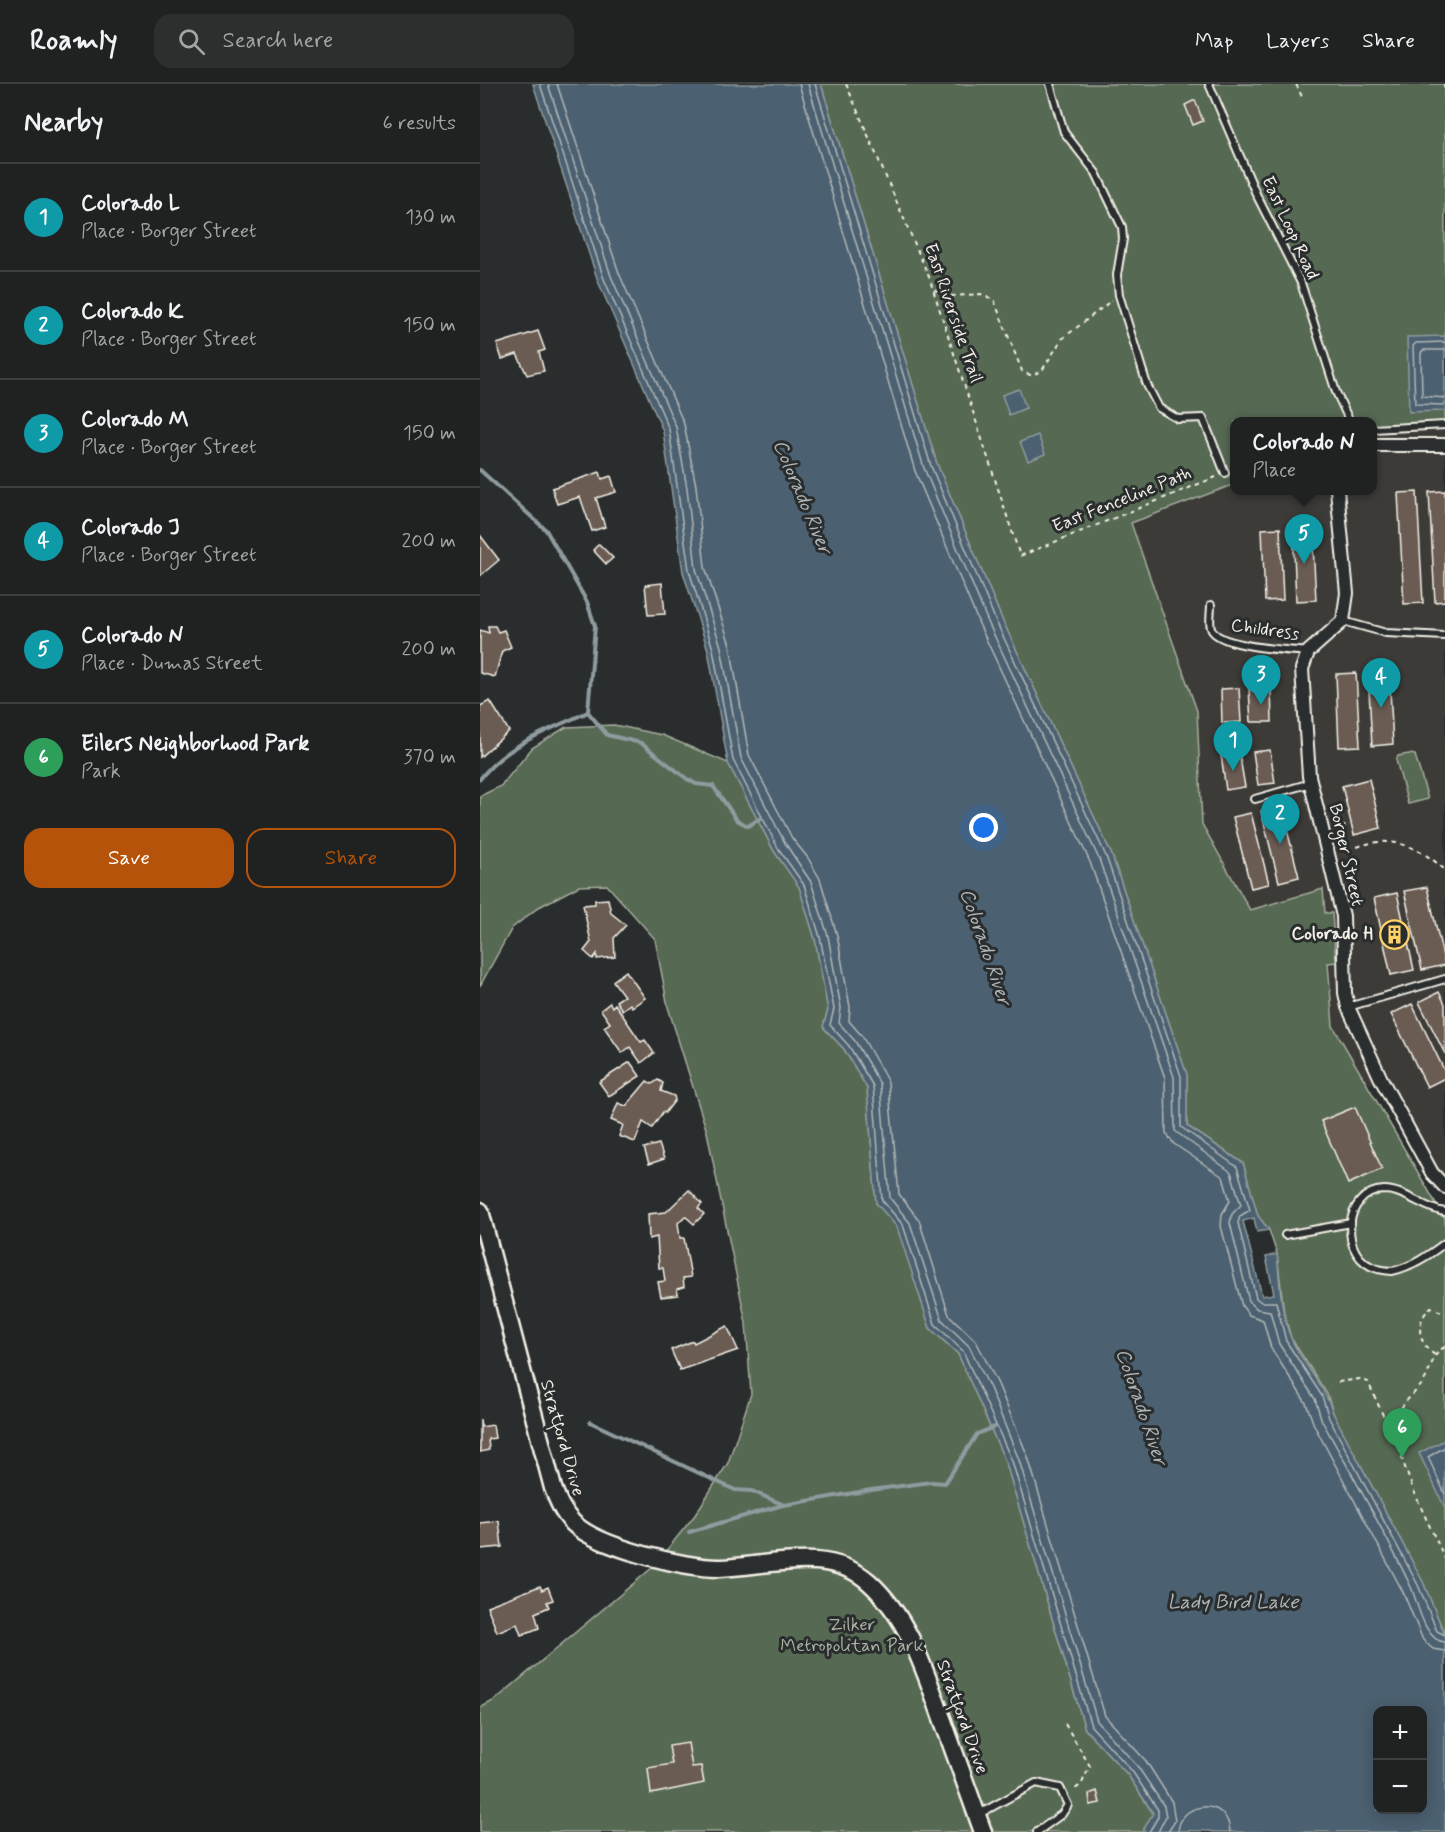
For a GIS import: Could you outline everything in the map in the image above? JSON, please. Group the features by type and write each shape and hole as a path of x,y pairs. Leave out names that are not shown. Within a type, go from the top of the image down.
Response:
{"street":[{"path":"1377,445 1445,445"},
{"path":"1308,651 1343,621 1347,593 1337,495"},
{"name":"Borger Street","path":"1308,651 1302,669 1306,752 1342,916 1348,1007 1401,1116 1432,1173 1445,1187"},
{"name":"Stratford Drive","path":"480,1211 552,1488 562,1510 574,1525 618,1546 669,1561 719,1568 822,1560 845,1568 867,1580 886,1599 901,1621 918,1654 983,1832"}],"lane":[{"path":"1050,84 1064,132 1096,173 1122,227 1123,239 1117,275 1119,295 1148,385 1160,408 1178,419 1203,418 1225,473"},
{"name":"East Loop Road","path":"1209,84 1257,196 1301,283 1336,392 1348,417"},
{"path":"1377,429 1445,426"},
{"name":"Childress","path":"1211,605 1211,629 1218,638 1233,643 1308,651"},
{"path":"1343,621 1386,633 1445,636"},
{"path":"1255,799 1311,783"},
{"path":"1348,1007 1445,979"},
{"path":"1445,1212 1433,1210 1402,1194 1385,1190 1367,1194 1359,1204 1351,1223 1350,1243 1360,1260 1368,1266 1390,1271 1420,1260 1445,1243"},
{"path":"1285,1235 1351,1223"},
{"path":"977,1815 1036,1783 1060,1788 1068,1805 1062,1814 1037,1832"}],"path":[{"name":"East Riverside Trail","path":"846,84 934,290 1020,556"},
{"path":"1296,84 1303,99"},
{"path":"1444,84 1445,102"},
{"path":"934,290 953,296 981,294 994,300 1022,371 1030,375 1041,372 1062,339 1119,295"},
{"name":"East Fenceline Path","path":"1020,556 1225,473"},
{"path":"1341,827 1350,825"},
{"path":"1357,847 1384,840 1427,853 1445,870"},
{"path":"1436,1355 1422,1344 1419,1333 1425,1312 1431,1307 1445,1314"},
{"path":"1445,1347 1436,1355 1423,1383 1406,1399 1398,1418 1396,1432 1403,1462 1445,1559"},
{"path":"1338,1382 1360,1379 1368,1382 1388,1424 1396,1432"},
{"path":"1065,1724 1090,1766 1081,1785 1065,1796"}],"shaded area":[{"path":"1445,84 1445,1187 1381,1079 1221,1149 937,464"}],"green space":[{"path":"821,84 1445,84 1445,426 1377,426 1377,417 1230,417 1230,486 1131,523 1197,711 1202,824 1250,910 1323,889 1325,913 1332,913 1336,962 1328,963 1333,1026 1445,1219 1445,1635 1423,1582 1334,1415 1327,1394 1291,1338 1284,1313 1277,1254 1269,1230 1258,1216 1243,1163 1187,1126 1187,1075 1111,853 1001,617 937,464"},
{"name":"Zilker Metropolitan Park","path":"614,725 662,735 728,763 774,851 799,886 815,939 828,1010 823,1027 844,1049 867,1088 876,1203 898,1227 930,1328 958,1354 1006,1463 1085,1729 1128,1775 1165,1832 480,1832 480,1708 495,1700 653,1567 695,1515 728,1463 751,1394 746,1323 707,1132 668,1007 655,939 607,885 579,886 539,907 512,928 480,986 480,796 501,786 532,748 566,727"},
{"path":"1415,755 1428,799 1408,804 1396,760 1398,756"}],"water":[{"name":"Lady Bird Lake","path":"533,84 821,84 937,464 1001,617 1111,853 1187,1075 1187,1126 1243,1163 1258,1216 1269,1230 1257,1232 1254,1218 1243,1221 1262,1296 1274,1294 1266,1257 1277,1254 1283,1307 1291,1338 1324,1393 1423,1582 1445,1635 1445,1832 1142,1832 1153,1813 1128,1775 1085,1729 1006,1463 958,1354 930,1328 897,1227 876,1203 867,1088 844,1049 823,1027 828,1010 815,939 799,887 774,851 728,763 708,650 683,572 663,431 598,281"},
{"path":"1445,336 1445,411 1409,412 1407,337"},
{"path":"1019,389 1026,408 1009,415 1002,395"},
{"path":"1038,435 1045,454 1028,461 1020,442"},
{"path":"1445,1440 1445,1508 1419,1453"}],"building":[{"path":"1195,100 1203,121 1193,125 1185,105"},
{"path":"538,331 545,350 539,352 544,371 527,375 517,354 502,359 497,344"},
{"path":"600,472 602,479 611,476 616,492 596,498 605,527 592,531 580,497 557,504 552,488"},
{"path":"1445,491 1445,601 1435,602 1429,492"},
{"path":"1417,492 1423,603 1404,604 1398,493"},
{"path":"1312,527 1316,600 1296,601 1293,528"},
{"path":"1280,528 1283,600 1265,601 1262,529"},
{"path":"480,535 499,560 480,576"},
{"path":"599,544 613,558 606,564 593,550"},
{"path":"662,583 665,614 648,615 645,585"},
{"path":"488,626 495,626 498,632 504,630 511,647 502,651 495,677 480,673 480,630 489,633"},
{"path":"1368,671 1389,671 1393,744 1372,746"},
{"path":"1356,673 1360,746 1339,747 1336,674"},
{"path":"1271,687 1272,722 1251,722 1249,689"},
{"path":"1239,688 1241,722 1222,723 1221,689"},
{"path":"490,701 509,731 480,757 480,706"},
{"path":"1270,750 1275,783 1258,785 1253,752"},
{"path":"1239,752 1245,787 1226,790 1221,755"},
{"path":"1369,779 1381,828 1354,835 1342,786"},
{"path":"1281,806 1299,877 1279,882 1261,811"},
{"path":"1251,813 1269,884 1251,888 1233,817"},
{"name":"Colorado H","path":"1427,887 1445,965 1422,970 1404,891"},
{"name":"Colorado H","path":"1397,893 1414,970 1391,975 1374,898"},
{"path":"608,899 611,913 626,925 614,938 615,957 597,959 597,954 593,959 584,951 591,942 583,905 595,904 595,900"},
{"path":"626,971 645,998 632,1007 630,1004 622,1010 616,1001 624,996 613,981"},
{"path":"1439,992 1445,1004 1445,1054 1419,1002"},
{"path":"610,1003 612,1007 615,1004 641,1042 645,1040 654,1053 641,1063 630,1047 622,1053 604,1027 610,1023 601,1010"},
{"path":"1412,1004 1445,1072 1445,1078 1427,1087 1391,1014"},
{"path":"630,1062 640,1076 609,1096 599,1082"},
{"path":"658,1080 663,1083 661,1091 674,1096 675,1100 652,1128 643,1122 635,1142 619,1136 623,1125 611,1120 618,1103 626,1106 647,1081 652,1084"},
{"path":"1355,1107 1382,1169 1348,1184 1321,1121"},
{"path":"659,1144 664,1159 649,1164 644,1148"},
{"path":"689,1190 702,1204 698,1208 704,1214 694,1224 685,1216 678,1223 680,1238 684,1238 691,1277 683,1278 684,1287 677,1289 678,1295 661,1297 658,1282 665,1281 663,1268 659,1268 657,1237 649,1239 648,1214 666,1212"},
{"path":"727,1326 738,1350 680,1370 671,1350 693,1341 694,1343"},
{"path":"480,1419 481,1427 493,1425 495,1438 488,1439 489,1450 480,1452"},
{"path":"499,1521 502,1547 480,1549 480,1523"},
{"path":"540,1586 542,1590 548,1587 553,1600 547,1602 549,1607 535,1613 539,1628 521,1635 517,1624 497,1632 487,1606"},
{"path":"688,1743 692,1767 701,1766 704,1783 651,1794 648,1768 672,1764 669,1746"},
{"path":"1097,1791 1100,1803 1090,1805 1089,1794"}],"waterway":[{"path":"480,470 546,530 587,602 595,626 588,712 607,735 641,743 687,779 696,784 713,786 737,820 748,826 761,818"},
{"path":"480,779 503,756 516,747 588,712"},
{"path":"590,1422 735,1490 752,1491 784,1505 871,1490 931,1482 945,1483 977,1434 994,1427"},
{"path":"689,1532 783,1505"}],"place":[{"name":"Colorado N","path":"1304,564"},
{"name":"Colorado M","path":"1261,705"},
{"name":"Colorado J","path":"1381,708"},
{"name":"Colorado L","path":"1233,771"},
{"name":"Colorado K","path":"1280,844"},
{"name":"Colorado H","path":"1394,934"},
{"name":"Eilers Neighborhood Park","path":"1402,1458"}],"water label":[{"name":"Colorado River","path":"802,497"},
{"name":"Colorado River","path":"985,947"},
{"name":"Colorado River","path":"1141,1407"}]}
